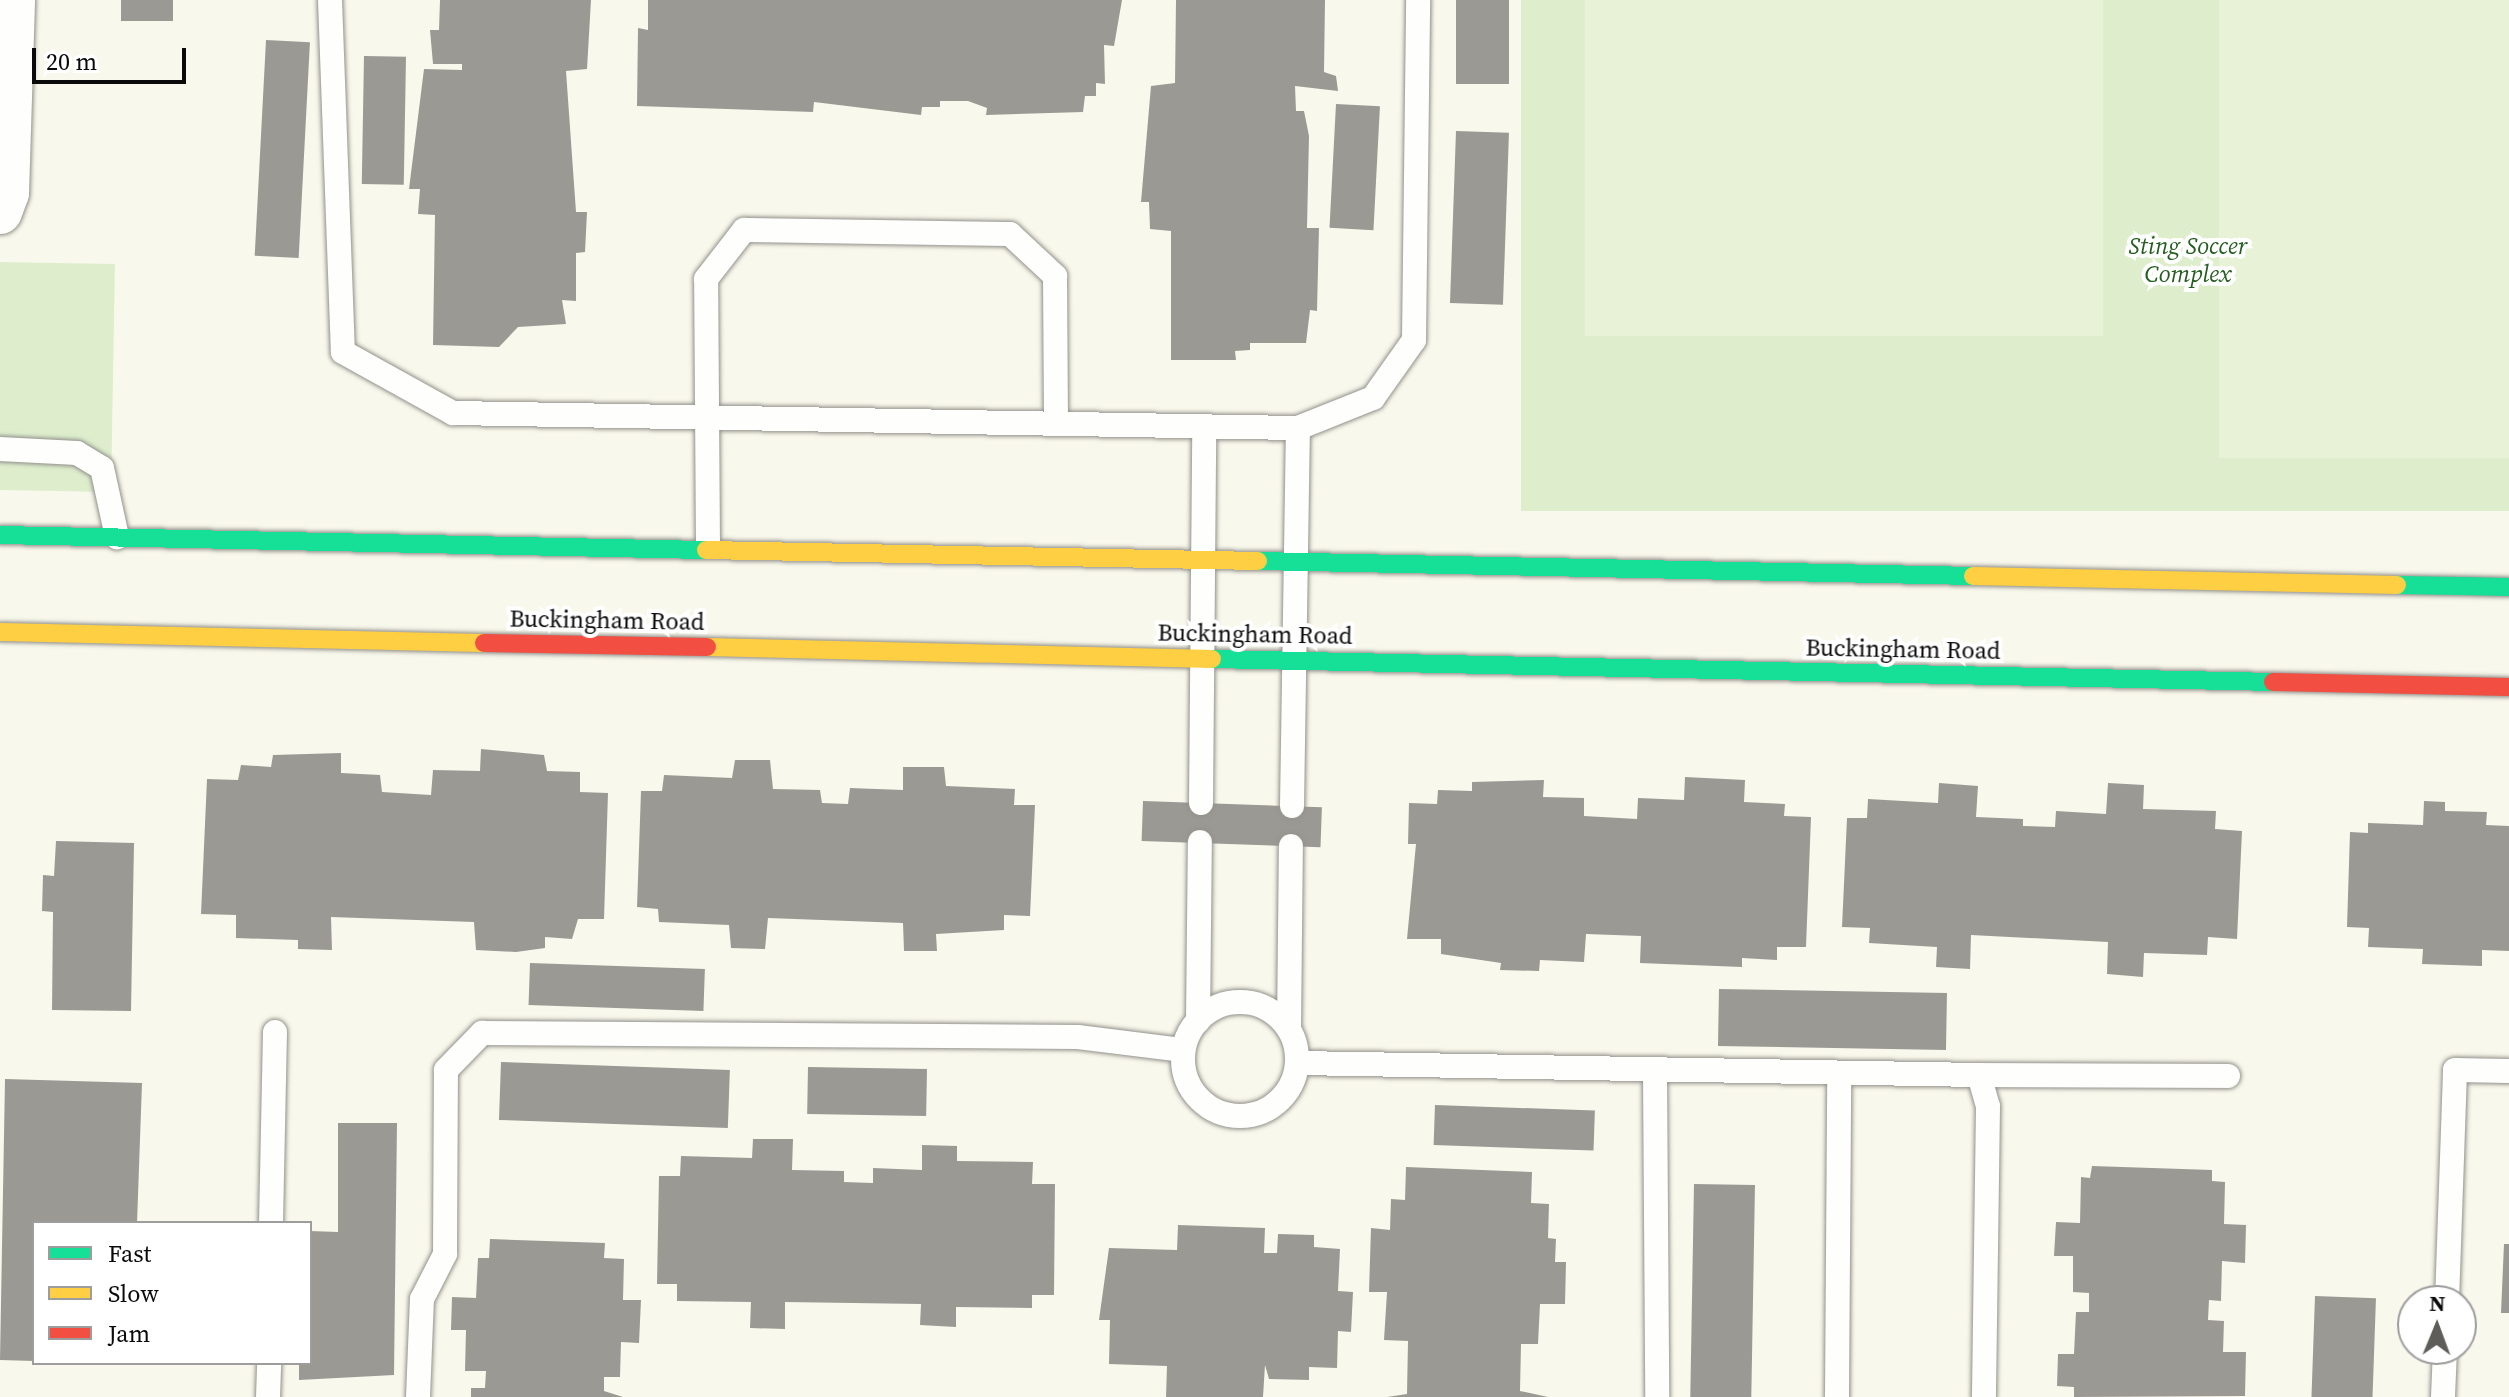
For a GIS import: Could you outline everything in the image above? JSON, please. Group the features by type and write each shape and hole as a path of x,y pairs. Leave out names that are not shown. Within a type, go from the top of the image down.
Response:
{"street":[{"path":"0,212 7,193 13,0"},
{"path":"0,535 1295,557 2509,587"},
{"name":"Buckingham Road","path":"0,632 2509,687"}],"lane":[{"path":"330,0 343,352 453,413 707,414 1298,428 1373,398 1414,340 1418,0"},
{"path":"708,547 706,279 744,230 1010,234 1055,276 1056,422"},
{"path":"1201,803 1204,426"},
{"path":"1292,806 1298,428"},
{"path":"0,449 77,453 102,468 117,537"},
{"path":"1200,842 1198,1021 1183,1050 1193,1092 1230,1116 1270,1109 1289,1089 1298,1063 1289,1028 1291,846"},
{"path":"1198,1021 1240,1002 1276,1014 1289,1028"},
{"path":"271,1221 275,1032"},
{"path":"418,1397 422,1299 445,1254 446,1070 482,1033 1078,1037 1183,1050"},
{"path":"1298,1063 1655,1072 2228,1076"},
{"path":"2448,1285 2455,1070 2509,1071"},
{"path":"1655,1072 1657,1397"},
{"path":"1837,1397 1839,1073"},
{"path":"1979,1075 1988,1106 1984,1397"},
{"path":"268,1397 269,1365"},
{"path":"2443,1397 2444,1365"}],"green space":[{"name":"Sting Soccer Complex","path":"1521,0 2509,0 2509,511 1521,511"},
{"path":"1585,0 2103,0 2103,336 1585,336"},
{"path":"2219,0 2509,0 2509,458 2219,458"},
{"path":"0,262 115,264 111,492 0,490"}],"building":[{"path":"121,0 173,0 173,21 121,21"},
{"path":"440,0 591,0 587,69 566,71 576,212 587,212 585,252 576,253 576,301 562,300 566,324 518,327 499,347 433,345 435,215 418,214 420,189 409,189 424,69 462,70 462,64 433,64 430,30 439,30"},
{"path":"648,0 1122,0 1114,46 1104,45 1105,84 1096,83 1096,96 1085,96 1083,112 986,115 987,108 968,101 940,101 940,107 922,107 921,115 814,102 813,112 637,106 638,28 648,30"},
{"path":"1176,0 1325,0 1324,72 1336,76 1338,91 1295,86 1296,111 1304,111 1309,136 1307,228 1319,228 1317,311 1310,310 1306,343 1250,343 1250,350 1235,351 1236,360 1171,360 1171,231 1150,229 1149,202 1141,202 1151,86 1175,83"},
{"path":"1456,0 1509,0 1509,84 1456,84"},
{"path":"266,40 310,42 299,258 255,256"},
{"path":"364,56 406,57 404,185 362,184"},
{"path":"1336,104 1380,106 1373,230 1330,228"},
{"path":"1456,131 1509,133 1503,305 1450,303"},
{"path":"481,749 544,755 547,771 580,772 580,792 608,793 604,919 578,919 572,939 545,937 545,948 516,952 476,950 474,922 331,917 332,950 298,949 298,940 236,938 236,915 201,914 207,779 238,780 241,765 271,767 273,755 341,753 341,773 380,775 382,792 431,795 433,770 480,771"},
{"path":"735,760 770,760 773,789 820,790 822,803 848,804 850,788 903,790 903,767 944,767 946,786 1015,789 1014,805 1035,805 1030,916 1004,915 1004,930 936,934 937,951 904,951 903,923 768,918 765,949 731,948 729,925 659,922 658,909 637,907 641,791 662,791 664,775 732,778"},
{"path":"1685,777 1745,780 1744,802 1785,804 1784,816 1811,817 1806,947 1777,947 1777,960 1742,958 1742,967 1640,963 1641,936 1586,934 1584,962 1540,960 1539,971 1500,970 1501,963 1441,954 1441,939 1407,939 1416,844 1408,844 1409,803 1437,804 1438,790 1472,791 1472,782 1544,780 1543,797 1584,798 1584,816 1637,819 1638,798 1684,800"},
{"path":"1939,783 1978,786 1976,817 2023,819 2023,826 2055,827 2056,811 2106,814 2108,783 2144,785 2143,809 2216,811 2215,829 2242,831 2237,939 2208,937 2207,955 2144,953 2143,977 2107,974 2108,942 1971,935 1970,969 1936,967 1937,947 1869,943 1870,928 1842,927 1847,818 1867,818 1868,799 1938,803"},
{"path":"1143,801 1322,807 1320,847 1142,841"},
{"path":"2424,801 2445,802 2445,811 2487,812 2486,825 2509,826 2509,951 2482,950 2482,966 2422,964 2423,949 2368,947 2369,928 2347,927 2350,832 2368,833 2368,823 2423,825"},
{"path":"56,841 134,843 131,1011 52,1010 53,912 42,911 43,875 54,876"},
{"path":"530,963 705,969 703,1011 529,1005"},
{"path":"1719,989 1947,993 1946,1050 1718,1046"},
{"path":"501,1062 730,1070 728,1128 499,1120"},
{"path":"808,1067 927,1069 926,1116 807,1114"},
{"path":"5,1079 142,1083 137,1221 32,1221 32,1361 0,1360"},
{"path":"1435,1105 1595,1111 1594,1151 1434,1145"},
{"path":"338,1123 397,1123 394,1375 299,1380 299,1365 312,1365 312,1231 338,1232"},
{"path":"753,1139 793,1139 792,1170 844,1171 844,1182 873,1183 873,1168 922,1170 922,1145 957,1146 957,1161 1033,1162 1032,1184 1055,1184 1054,1295 1032,1295 1032,1308 956,1307 956,1327 920,1325 921,1304 785,1302 785,1329 750,1328 751,1302 677,1301 677,1284 657,1284 659,1176 680,1176 681,1156 752,1158"},
{"path":"2092,1166 2212,1170 2212,1181 2225,1182 2224,1224 2246,1225 2245,1263 2222,1261 2221,1301 2209,1300 2208,1320 2224,1321 2223,1352 2246,1352 2245,1396 2074,1397 2074,1387 2057,1386 2058,1354 2074,1354 2076,1312 2089,1312 2089,1293 2073,1292 2073,1256 2054,1256 2056,1222 2080,1223 2081,1177 2090,1178"},
{"path":"1406,1167 1532,1172 1531,1203 1549,1204 1548,1238 1556,1239 1555,1262 1566,1262 1565,1304 1540,1304 1538,1344 1521,1344 1520,1391 1548,1397 1387,1397 1407,1394 1408,1341 1384,1340 1387,1292 1369,1292 1371,1228 1390,1230 1391,1199 1405,1200"},
{"path":"1694,1184 1755,1185 1751,1397 1690,1397"},
{"path":"1178,1225 1265,1228 1264,1253 1277,1253 1278,1234 1314,1235 1314,1247 1340,1249 1338,1291 1353,1292 1351,1332 1338,1331 1337,1368 1309,1367 1309,1380 1269,1379 1265,1365 1263,1397 1166,1397 1167,1366 1109,1364 1110,1320 1099,1320 1109,1248 1177,1250"},
{"path":"490,1239 605,1243 604,1258 624,1259 623,1300 641,1300 639,1343 621,1342 620,1377 604,1377 604,1391 623,1397 471,1397 471,1388 485,1388 486,1371 465,1371 466,1330 451,1330 452,1297 476,1298 478,1258 489,1258"},
{"path":"2504,1244 2509,1244 2509,1313 2501,1313"},
{"path":"2315,1296 2376,1298 2373,1397 2311,1397"}],"traffic: fast":[{"path":"0,535 706,550"},
{"path":"1258,561 1973,576"},
{"path":"2397,585 2509,587"},
{"path":"1212,659 2273,682"}],"traffic: slow":[{"path":"706,550 1258,561"},
{"path":"1973,576 2397,585"},
{"path":"0,632 484,643"},
{"path":"707,647 1212,659"}],"traffic: jam":[{"path":"484,643 707,647"},
{"path":"2273,682 2509,687"}]}
